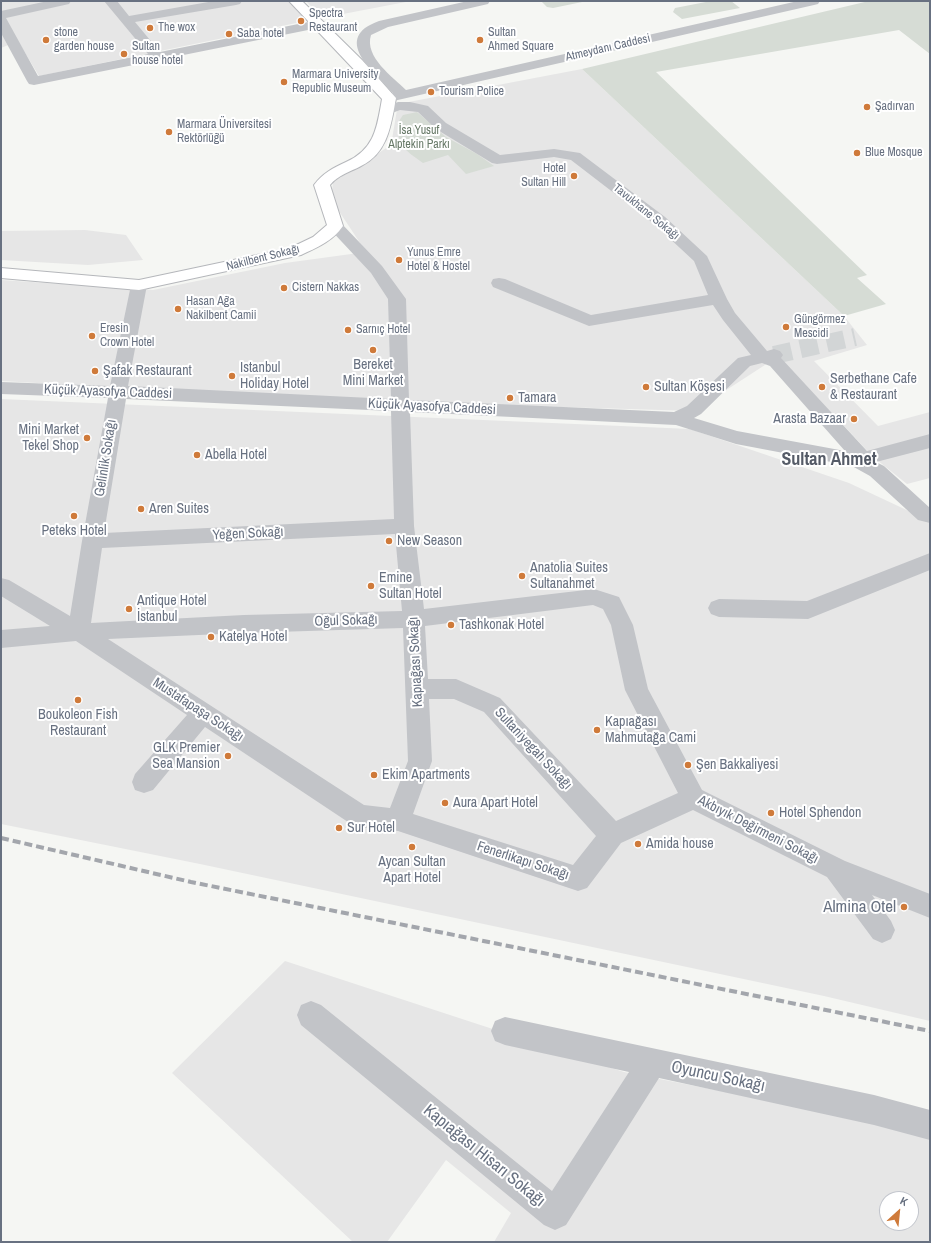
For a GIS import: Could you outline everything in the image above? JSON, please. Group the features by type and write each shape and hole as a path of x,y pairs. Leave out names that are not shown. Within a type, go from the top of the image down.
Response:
{"main road":[{"path":"295,1 393,101 380,140 365,159 326,178 322,185 335,226"},
{"name":"Nakilbent Sokağı","path":"1,273 139,285 295,252 319,240 335,226"}],"street":[{"path":"1,15 65,1"},
{"path":"110,1 156,55"},
{"path":"126,20 236,1"},
{"path":"393,101 365,54 363,41 365,34 384,24 483,1"},
{"name":"Atmeydanı Caddesi","path":"393,101 814,1"},
{"path":"1,20 6,45 34,81 156,55 318,24"},
{"name":"Tavukhane Sokağı","path":"393,101 398,106 410,106 423,109 442,126 497,160 554,153 575,156 659,220 701,259 718,299 729,316 768,356"},
{"name":"Kapıağası Sokağı","path":"335,226 358,248 387,281 397,299 404,526 414,619 420,761 398,820"},
{"path":"500,283 589,321 718,299"},
{"name":"Gelinlik Sokağı","path":"79,632 92,541 117,392 139,285"},
{"path":"677,419 694,410 744,362 768,356 776,362 860,460 877,471 925,515 930,516"},
{"name":"Küçük Ayasofya Caddesi","path":"1,388 117,392 677,419 736,437 860,460"},
{"path":"860,460 930,441"},
{"name":"Yeğen Sokağı","path":"92,541 404,526"},
{"path":"719,608 808,610 930,561"},
{"name":"Mustafapaşa Sokağı","path":"1,586 79,632 360,816 398,820"},
{"name":"Oğul Sokağı","path":"1,640 79,632 244,624 414,619 594,597 611,603"},
{"name":"Akbıyık Değirmeni Sokağı","path":"611,603 622,625 637,690 693,798 836,869 930,906"},
{"name":"Sultaniyegah Sokağı","path":"416,689 456,689 492,705 612,835"},
{"path":"144,782 202,713"},
{"name":"Fenerlikapı Sokağı","path":"398,820 578,879 612,835 693,798"},
{"path":"836,869 882,930"},
{"name":"Kapıağası Hisarı Sokağı","path":"311,1014 555,1214 652,1063"},
{"name":"Oyuncu Sokağı","path":"505,1031 874,1110 930,1125"}],"shaded area":[{"path":"1,1 289,1 306,21 39,76 18,41 1,48"},
{"path":"306,1 411,1 322,18"},
{"path":"582,69 844,316 867,345 814,361 878,426 930,412 930,478 907,484 872,456 787,370 768,363 694,411 363,401 1,381 1,280 153,290 285,263 366,252 331,199 333,182 391,145 398,104"},
{"path":"85,230 126,235 143,260 88,265 1,260 1,231"},
{"path":"1,399 690,429 849,483 930,521 930,1021 824,996 200,864 1,824"},
{"path":"285,961 624,1072 930,1132 930,1242 494,1242 511,1213 446,1160 387,1242 353,1242 172,1073"}],"green space":[{"path":"541,1 587,1 553,8 547,7"},
{"path":"711,1 731,1 740,8 682,19 673,12 675,8"},
{"path":"869,1 930,1 930,54 899,30 656,72 867,275 857,278 886,304 844,316 582,69"},
{"name":"İsa Yusuf Alptekin Parkı","path":"417,112 446,137 477,154 494,166 466,174 448,155 423,163 407,151 401,143 397,124 403,115"}],"tunnel":[{"path":"774,355 855,337"}],"railway":[{"path":"1,838 191,882 930,1031"}],"place":[{"name":"Spectra Restaurant","path":"301,21"},
{"name":"The wox","path":"150,28"},
{"name":"Saba hotel","path":"229,34"},
{"name":"stone garden house","path":"46,40"},
{"name":"Sultan Ahmed Square","path":"480,40"},
{"name":"Sultan house hotel","path":"124,54"},
{"name":"Marmara University Republic Museum","path":"284,82"},
{"name":"Tourism Police","path":"431,92"},
{"name":"Şadırvan","path":"867,107"},
{"name":"Marmara Üniversitesi Rektörlüğü","path":"169,132"},
{"name":"Blue Mosque","path":"857,153"},
{"name":"Hotel Sultan Hill","path":"574,176"},
{"name":"Yunus Emre Hotel & Hostel","path":"399,260"},
{"name":"Cistern Nakkas","path":"284,288"},
{"name":"Hasan Ağa Nakilbent Camii","path":"178,309"},
{"name":"Güngörmez Mescidi","path":"786,327"},
{"name":"Sarnıç Hotel","path":"348,330"},
{"name":"Eresin Crown Hotel","path":"92,336"},
{"name":"Bereket Mini Market","path":"373,350"},
{"name":"Şafak Restaurant","path":"95,371"},
{"name":"Istanbul Holiday Hotel","path":"232,376"},
{"name":"Sultan Köşesi","path":"646,387"},
{"name":"Serbethane Cafe & Restaurant","path":"822,387"},
{"name":"Tamara","path":"510,398"},
{"name":"Arasta Bazaar","path":"854,419"},
{"name":"Mini Market Tekel Shop","path":"87,438"},
{"name":"Abella Hotel","path":"197,455"},
{"name":"Aren Suites","path":"141,509"},
{"name":"Peteks Hotel","path":"74,516"},
{"name":"New Season","path":"389,541"},
{"name":"Anatolia Suites Sultanahmet","path":"522,576"},
{"name":"Emine Sultan Hotel","path":"371,586"},
{"name":"Antique Hotel İstanbul","path":"129,609"},
{"name":"Tashkonak Hotel","path":"451,625"},
{"name":"Katelya Hotel","path":"211,637"},
{"name":"Boukoleon Fish Restaurant","path":"78,700"},
{"name":"Kapıağası Mahmutağa Cami","path":"597,730"},
{"name":"GLK Premier Sea Mansion","path":"228,756"},
{"name":"Şen Bakkaliyesi","path":"688,765"},
{"name":"Ekim Apartments","path":"374,775"},
{"name":"Aura Apart Hotel","path":"445,803"},
{"name":"Hotel Sphendon","path":"771,813"},
{"name":"Sur Hotel","path":"339,828"},
{"name":"Amida house","path":"638,844"},
{"name":"Aycan Sultan Apart Hotel","path":"412,847"},
{"name":"Almina Otel","path":"904,907"}],"district":[{"name":"Sultan Ahmet","path":"829,460"}]}
